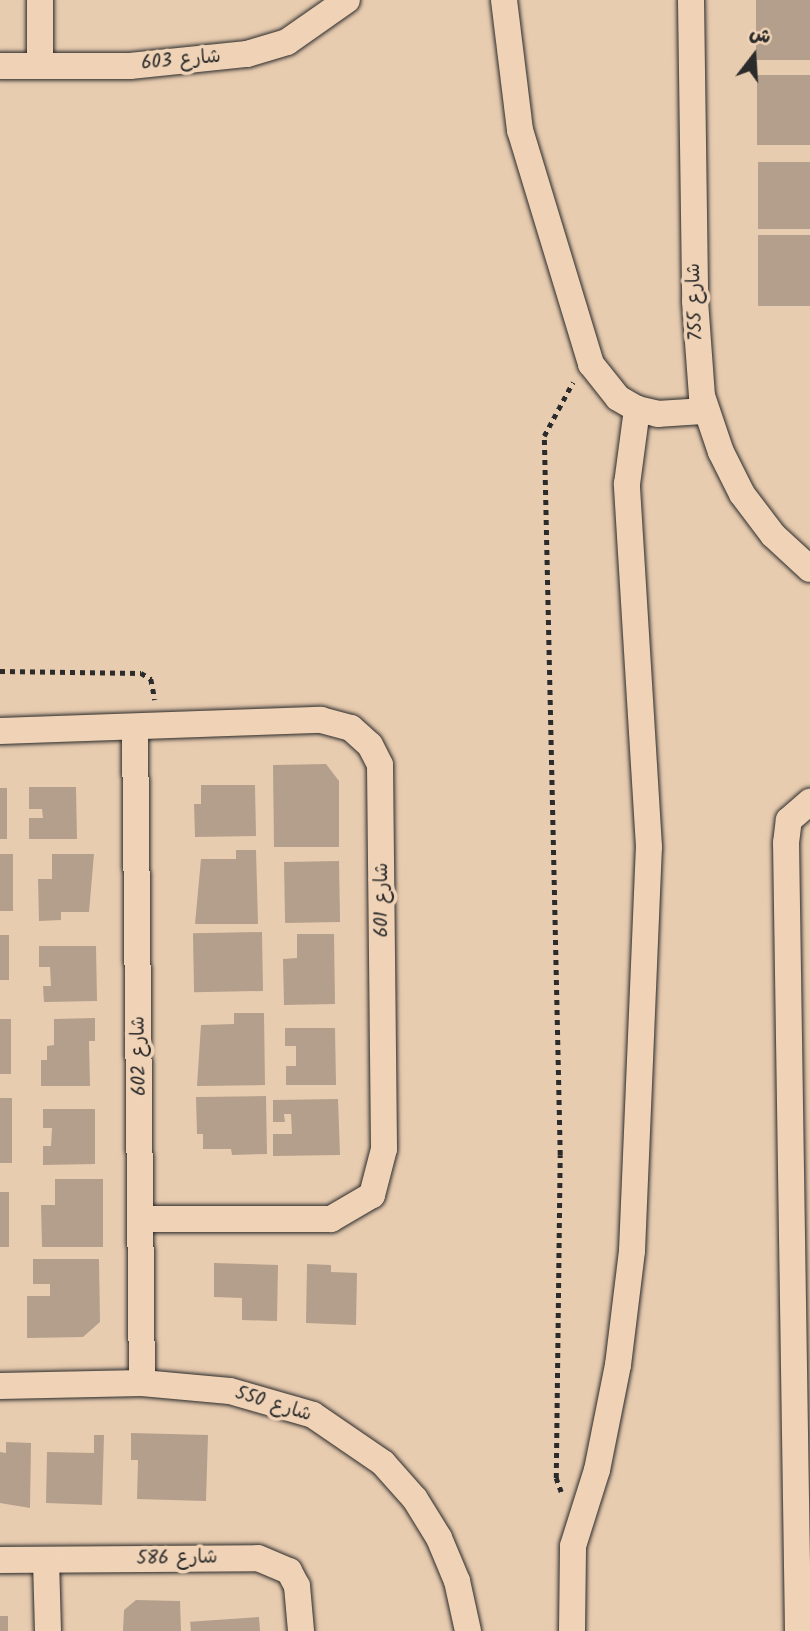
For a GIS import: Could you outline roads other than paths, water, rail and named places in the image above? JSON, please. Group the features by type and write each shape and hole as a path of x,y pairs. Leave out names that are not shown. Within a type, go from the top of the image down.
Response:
{"street":[{"path":"40,0 40,66"},
{"name":"شارع 603","path":"0,66 192,62 247,54 287,42 347,0"},
{"path":"505,0 520,130 591,364 618,398 637,409 658,414 705,411"},
{"name":"شارع 755","path":"691,0 695,301 705,411 742,494 773,535 810,569"},
{"path":"572,1631 573,1546 597,1470 618,1365 632,1251 649,847 627,484 637,409"},
{"name":"شارع 601","path":"0,731 145,729 321,720 351,728 370,745 380,765 383,795 384,1149 372,1195 331,1220 142,1219"},
{"name":"شارع 602","path":"142,1383 145,729"},
{"path":"797,1631 802,1366 800,1084 786,831 796,811 810,802"},
{"name":"شارع 550","path":"0,1386 142,1383 230,1391 272,1401 313,1416 349,1436 383,1463 439,1538 457,1581 468,1631"},
{"name":"شارع 586","path":"0,1560 258,1558 289,1571 297,1586 301,1631"},
{"path":"46,1560 48,1631"}]}
